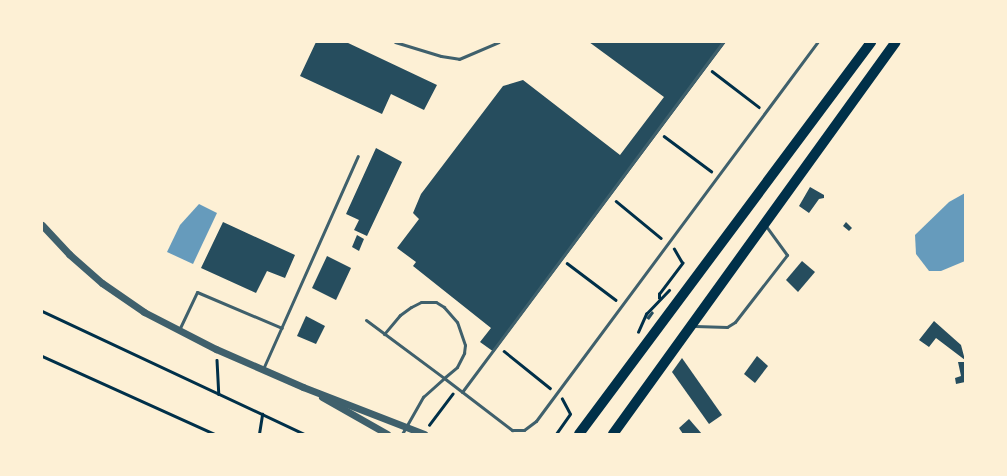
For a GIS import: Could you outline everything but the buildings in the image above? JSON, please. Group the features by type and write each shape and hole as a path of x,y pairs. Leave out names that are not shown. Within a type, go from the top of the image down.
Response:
{"main road":[{"path":"579,434 871,42"},
{"path":"613,434 896,42"}],"street":[{"path":"42,225 69,254 102,283 144,312 216,349 303,386 424,434"},
{"path":"303,386 387,434"}],"lane":[{"path":"395,42 441,56 459,59 499,42"},
{"path":"462,392 723,42"},
{"path":"366,320 512,430 524,430 536,421 817,42"},
{"path":"264,369 358,156"},
{"path":"691,326 727,327 735,322 787,255 765,224"},
{"path":"180,330 197,292 282,328"},
{"path":"384,334 400,315 421,302 436,302 444,307 456,322 465,345 457,367 423,397 402,434"}],"path":[{"path":"705,66 765,112"},
{"path":"656,130 718,176"},
{"path":"608,195 668,243 682,263 659,294 660,298"},
{"path":"561,259 622,304"},
{"path":"42,311 304,434"},
{"path":"496,345 557,393 570,414 556,434"},
{"path":"216,349 219,394"},
{"path":"42,360 43,356 215,434"},
{"path":"259,434 262,414"}],"water":[{"path":"965,193 965,261 941,271 929,271 916,254 915,235 949,202"},
{"path":"199,204 217,213 193,264 167,252 180,225"}]}
